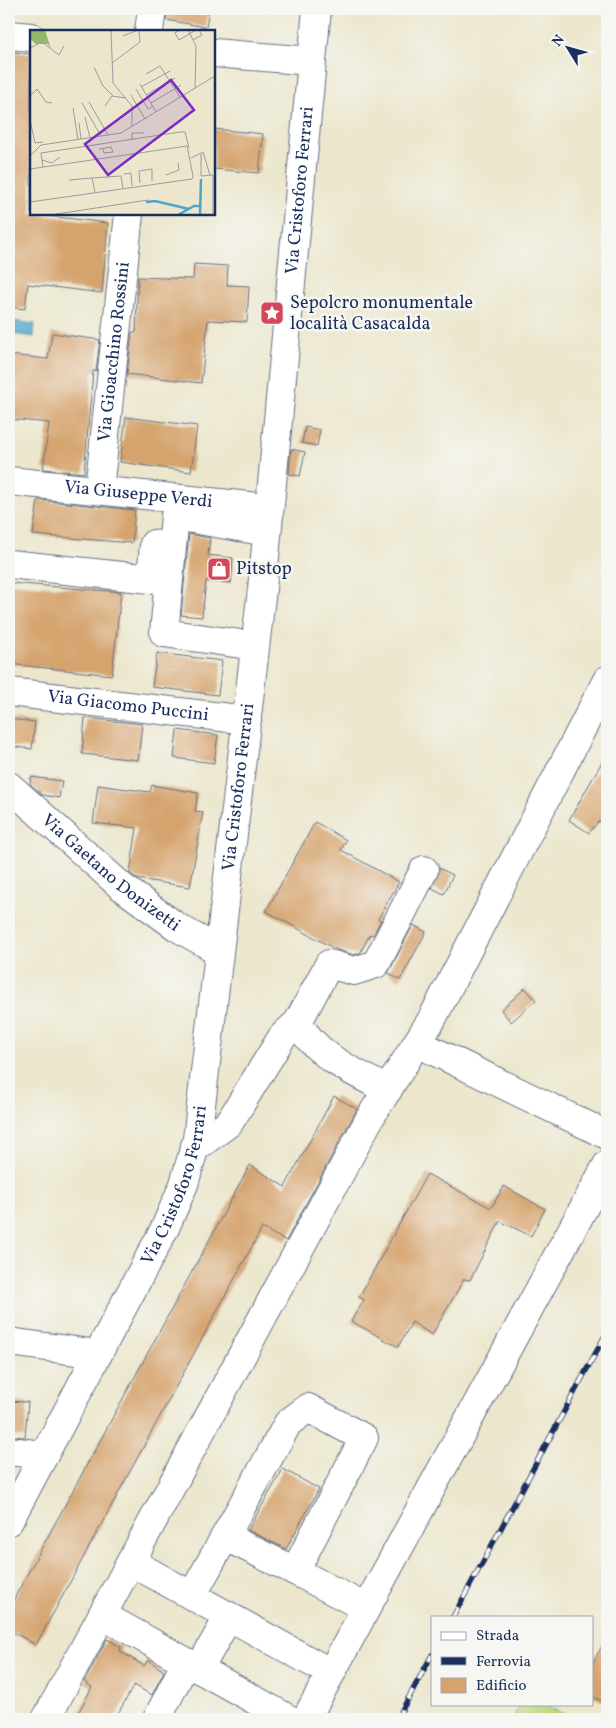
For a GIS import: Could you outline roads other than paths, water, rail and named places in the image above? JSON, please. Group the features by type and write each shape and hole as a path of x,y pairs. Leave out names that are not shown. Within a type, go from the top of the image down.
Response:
{"street":[{"path":"149,30 152,9"},
{"name":"Via Cristoforo Ferrari","path":"9,1521 171,1215 184,1184 195,1148 247,720 317,9"},
{"path":"9,35 30,37"},
{"path":"215,53 311,61"},
{"name":"Via Gioacchino Rossini","path":"98,490 129,215"},
{"name":"Via Giuseppe Verdi","path":"9,481 159,496 268,520"},
{"path":"9,564 151,579 159,496"},
{"path":"254,646 164,633 176,516 268,520"},
{"path":"46,1719 371,1116 432,1019 607,680"},
{"name":"Via Giacomo Puccini","path":"9,692 247,720"},
{"name":"Via Gaetano Donizetti","path":"9,786 133,896 177,927 218,951"},
{"path":"195,1148 229,1123 282,1037 298,1022 329,964 354,971 376,964 424,870"},
{"path":"298,1022 306,1038 341,1064 388,1090"},
{"path":"418,1042 607,1135"},
{"path":"306,1719 607,1165"},
{"path":"9,1342 98,1354"},
{"path":"193,1594 288,1423 308,1408 364,1438 294,1571"},
{"path":"9,1451 44,1455"},
{"path":"226,1536 366,1608"},
{"path":"131,1562 193,1594 331,1673"},
{"path":"102,1615 289,1719"},
{"path":"157,1719 229,1616"}],"water":[{"path":"14,321 35,324 34,337 13,334"}],"railway":[{"path":"454,1616 607,1332"},
{"path":"397,1719 431,1657"}],"place":[{"name":"Sepolcro monumentale località Casacalda","path":"272,313"},
{"name":"Pitstop","path":"219,569"}]}
